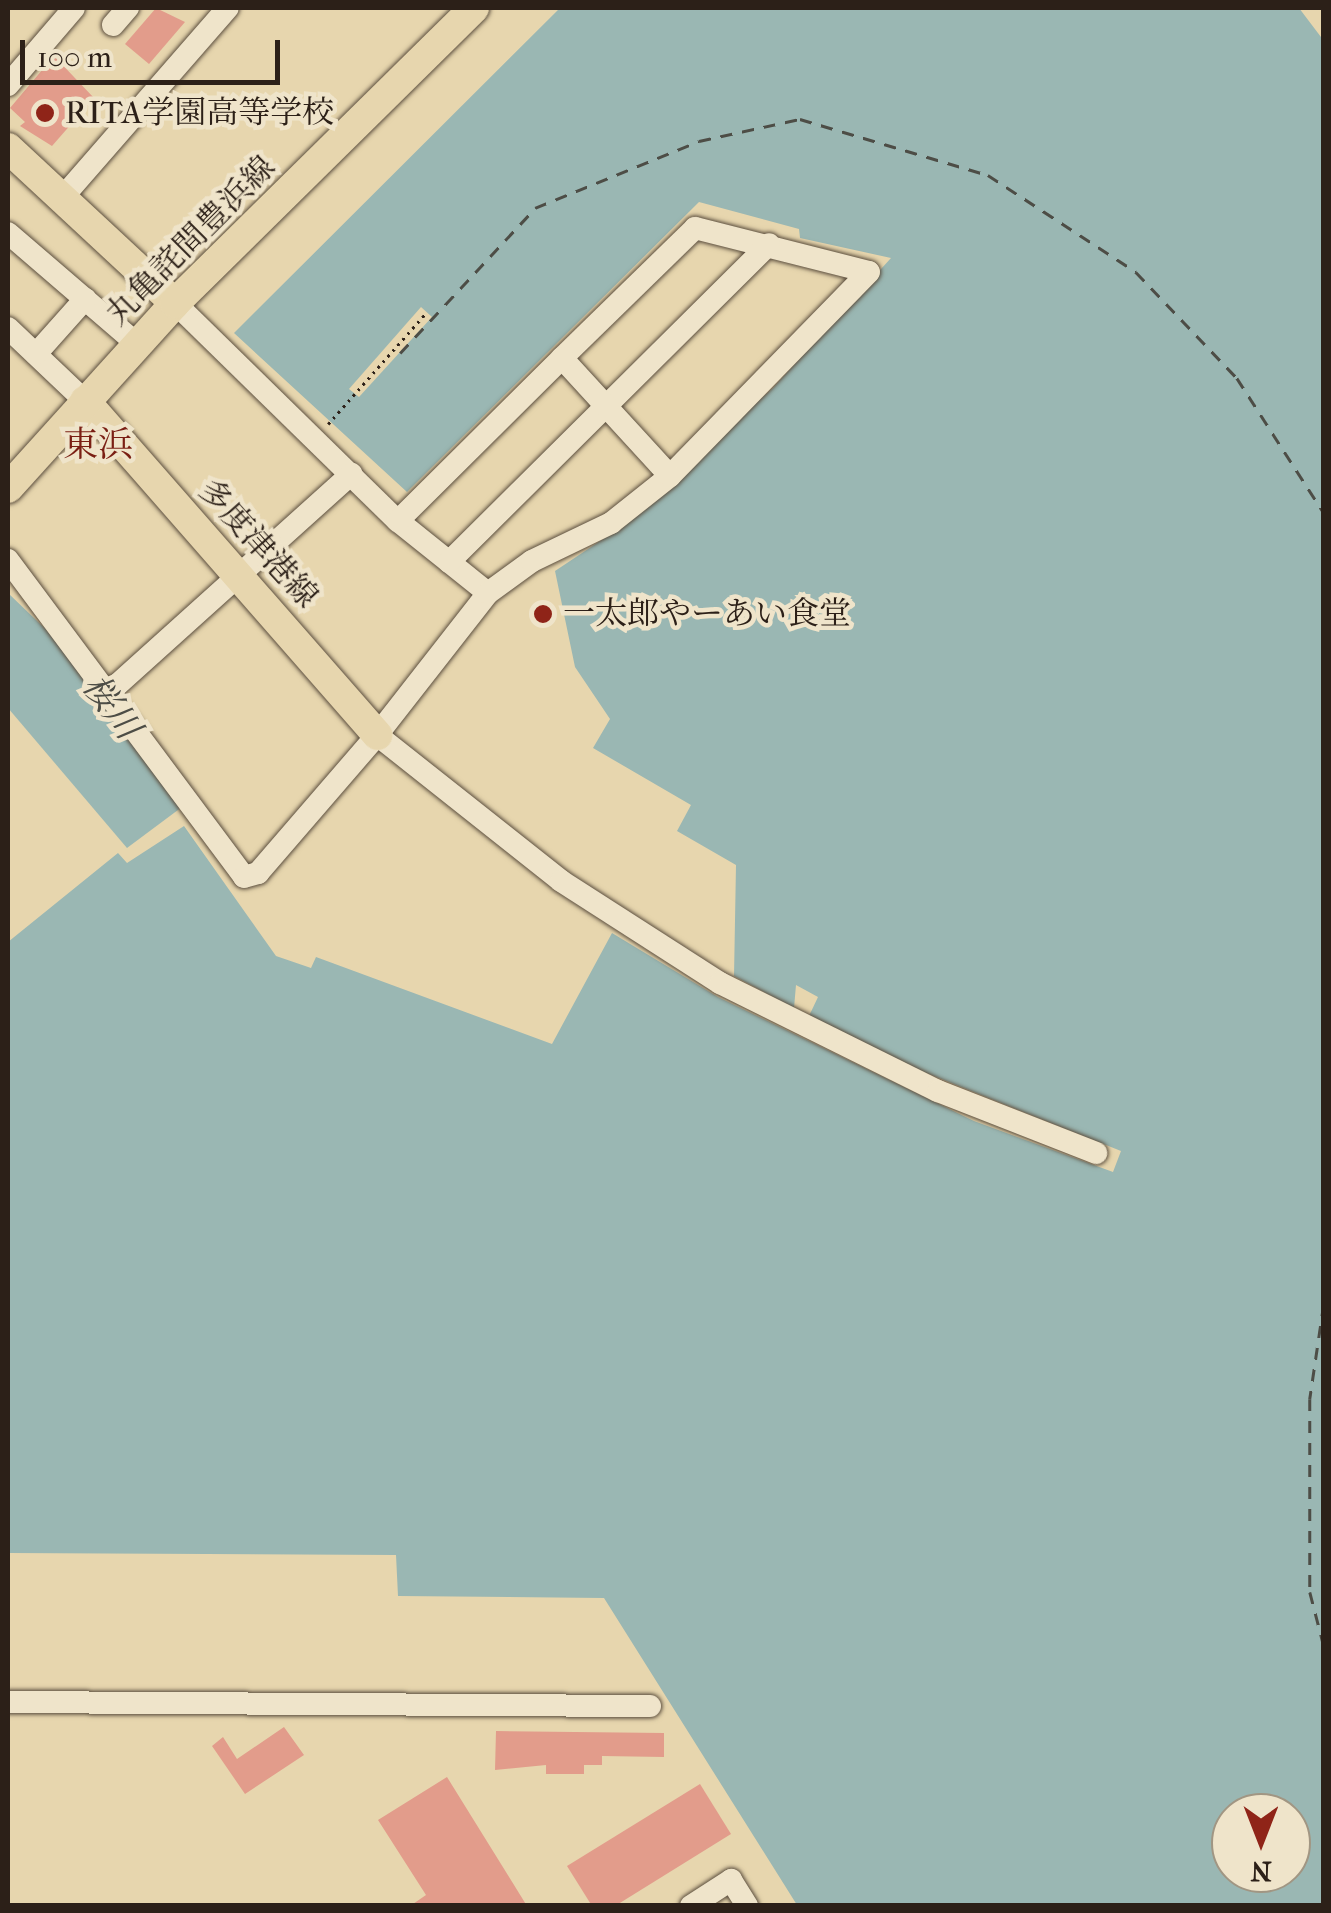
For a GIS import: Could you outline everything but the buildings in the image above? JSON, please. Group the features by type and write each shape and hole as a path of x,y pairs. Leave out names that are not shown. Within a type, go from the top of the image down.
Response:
{"main road":[{"name":"丸亀詫間豊浜線","path":"8,488 175,304 474,8"},
{"path":"8,148 175,304"},
{"name":"多度津港線","path":"85,401 378,734"}],"street":[{"path":"8,86 74,8"},
{"path":"62,198 228,8"},
{"path":"8,560 244,877 258,873 378,734 488,593 532,561 612,523 670,476 868,272 695,228 398,521"},
{"path":"8,233 137,344"},
{"path":"449,562 769,244"},
{"path":"36,354 84,299"},
{"path":"175,304 398,521 488,593"},
{"path":"8,328 85,401"},
{"path":"562,358 670,476"},
{"path":"107,694 351,474"},
{"path":"378,734 562,881 720,984 938,1091 1096,1153"},
{"path":"8,1702 650,1706"},
{"path":"691,1906 731,1880 747,1906"}],"path":[{"path":"325,427 426,313"}],"water":[{"path":"560,8 1299,8 1324,41 1323,1905 797,1905 604,1598 398,1596 396,1555 8,1553 8,942 118,853 127,863 184,826 276,956 311,968 316,957 552,1044 612,933 718,997 974,1121 1113,1172 1121,1151 909,1066 809,1016 818,997 796,985 794,1008 734,976 736,865 677,831 691,805 593,748 610,719 575,667 555,571 606,537 773,388 891,258 800,238 799,229 699,202 407,492 234,333"},
{"path":"8,593 59,642 182,807 127,848 8,708"}],"pier":[{"path":"421,307 432,317 359,397 349,389"}],"ferry route":[{"path":"400,353 535,208 699,141 800,119 988,175 1136,272 1237,378 1324,513"},
{"path":"1324,1304 1310,1399 1310,1592 1324,1646"}],"place":[{"name":"RITA学園高等学校","path":"45,113"},
{"name":"一太郎やーあい食堂","path":"543,614"}],"district":[{"name":"東浜","path":"98,445"}],"water label":[{"name":"桜川","path":"111,707"}]}
